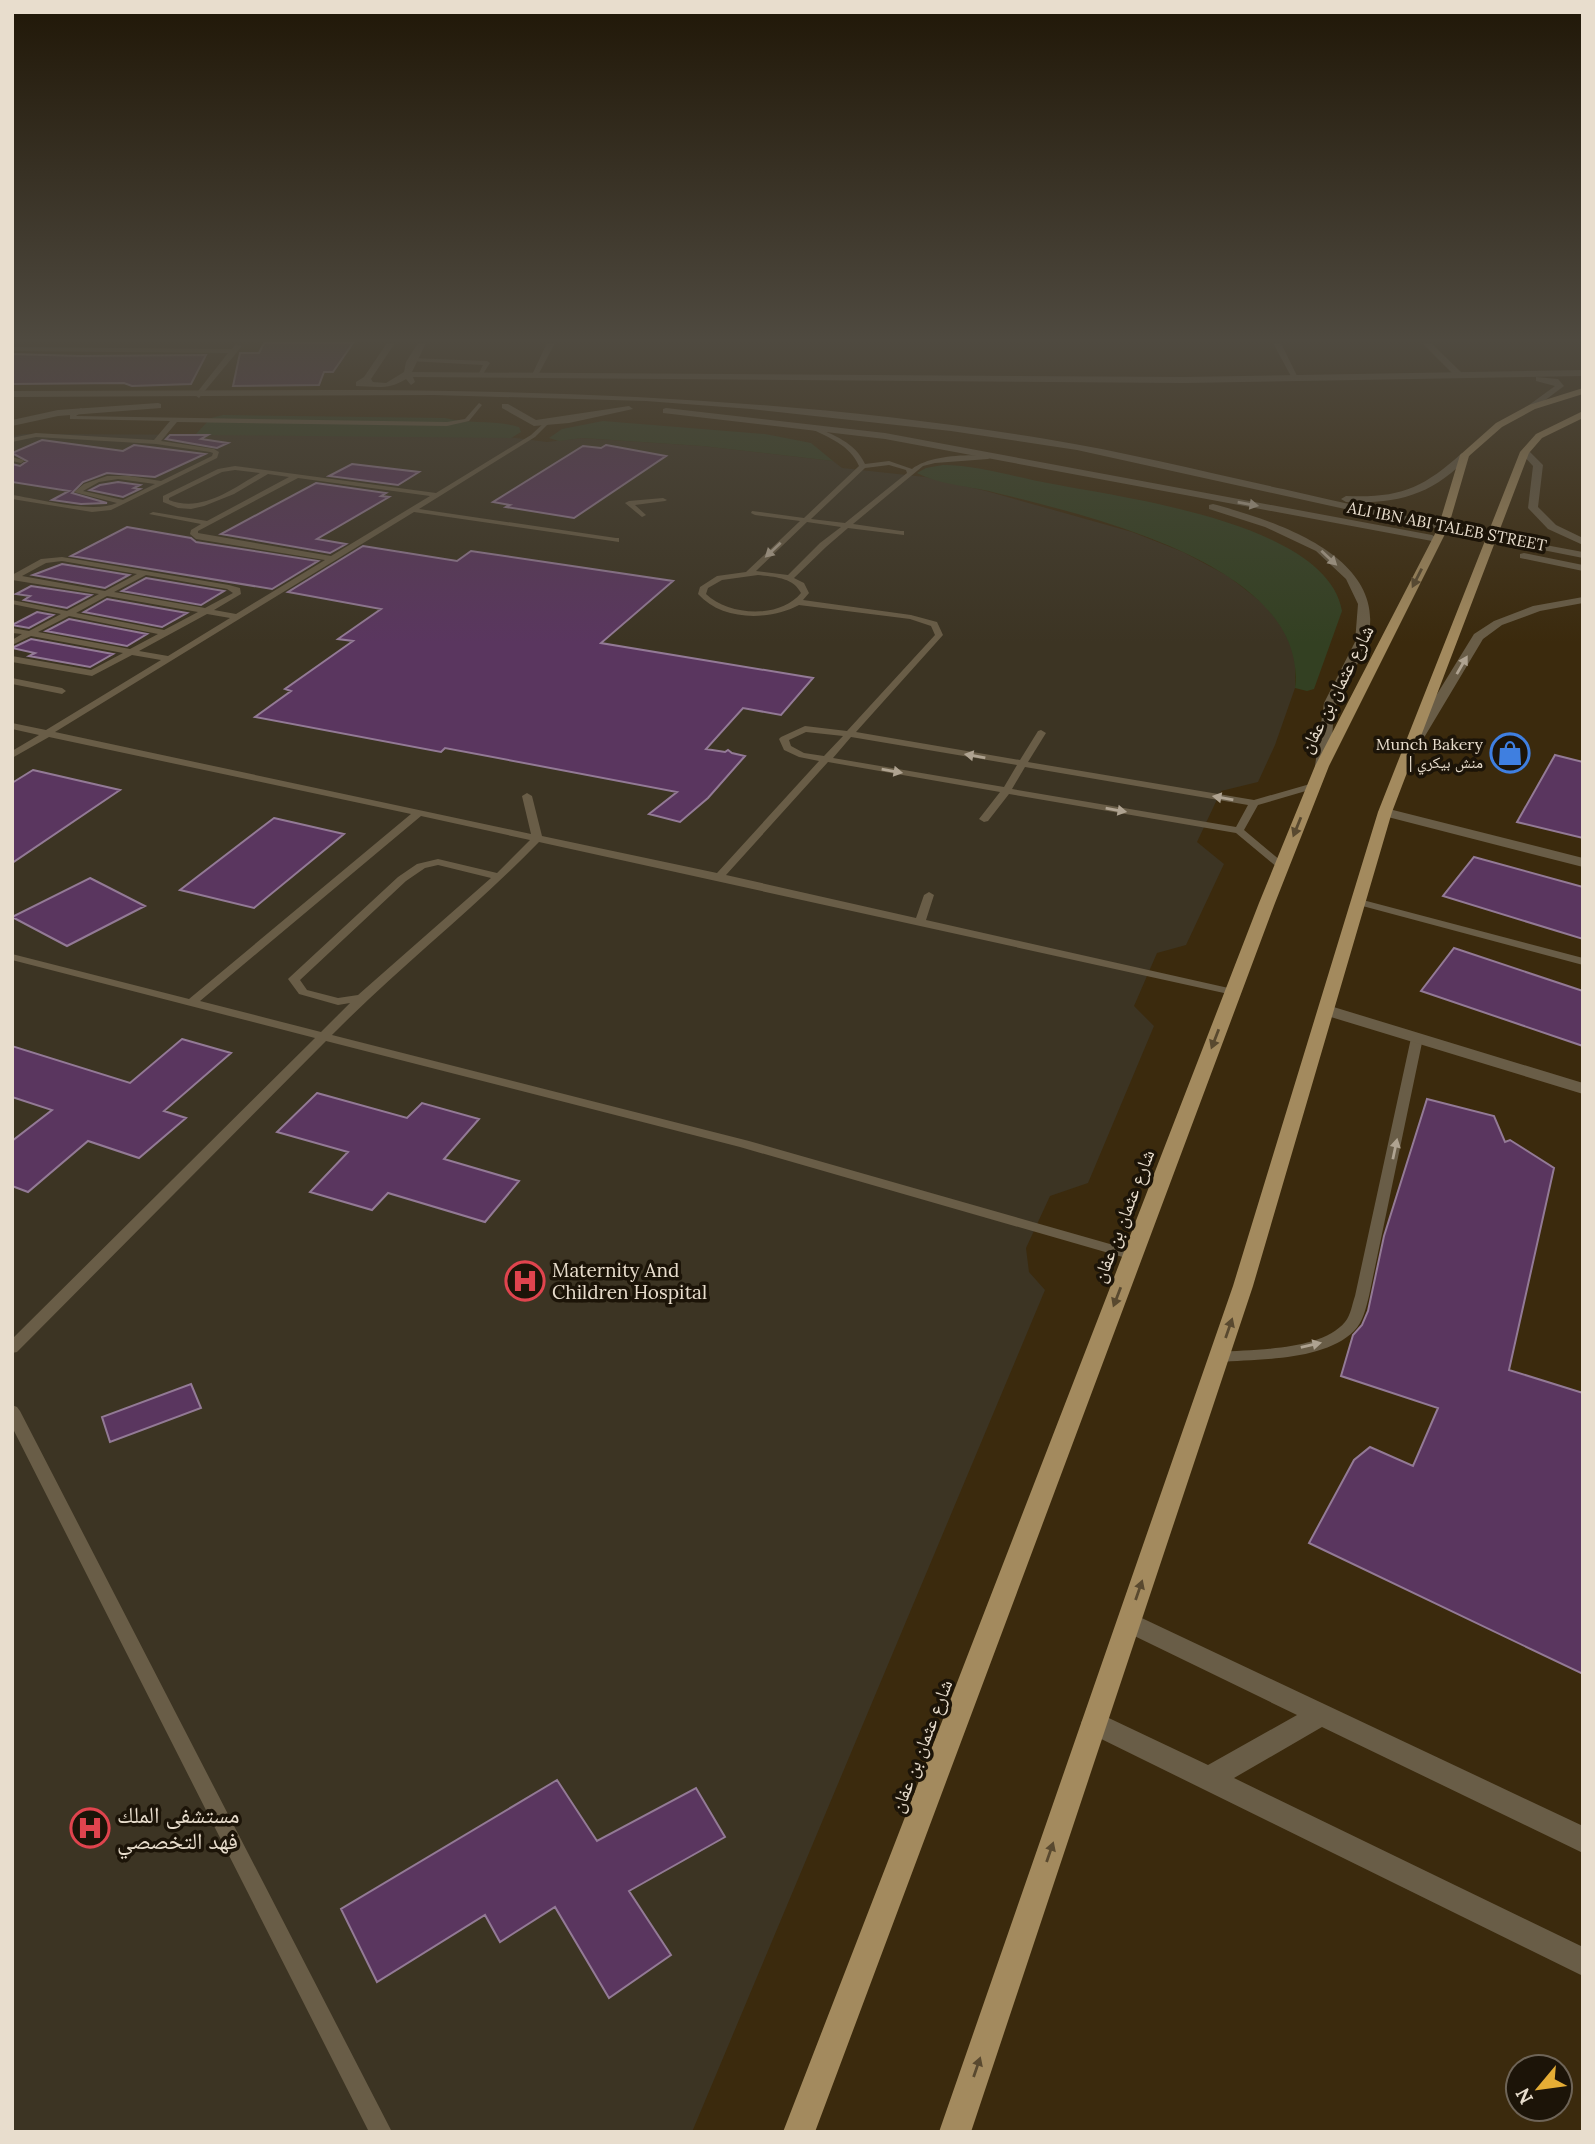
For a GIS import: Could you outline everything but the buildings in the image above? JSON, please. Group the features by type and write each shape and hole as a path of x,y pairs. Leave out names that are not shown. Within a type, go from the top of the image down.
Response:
{"main road":[{"path":"1465,455 1479,443"},
{"path":"955,2132 1219,1357 1327,1010 1385,812 1525,452 1533,443"},
{"name":"شارع عثمان بن عفان","path":"799,2132 1282,866 1322,766 1443,536 1465,455"}],"street":[{"name":"ALI IBN ABI TALEB STREET","path":"919,443 1443,536"},
{"path":"958,443 1074,464 1084,461 1083,457 1007,443"},
{"path":"1050,443 1105,453 1490,546 1583,555"},
{"path":"1525,452 1538,465 1533,508 1552,527 1583,542"},
{"path":"1232,483 1302,494 1376,500 1422,490 1434,483 1465,455"},
{"path":"1057,469 1199,503 1269,525 1320,549 1351,577 1364,604 1361,642 1330,703 1322,766"},
{"name":"ALI IBN ABI TALEB STREET","path":"1515,554 1583,568"},
{"path":"1583,600 1537,608 1498,623 1478,637 1422,726 1385,812 1583,863"},
{"path":"1327,1010 1583,1089"},
{"path":"1129,1622 1583,1840"},
{"path":"1208,1779 1322,1714"},
{"path":"1094,1723 1583,1962"}],"lane":[{"path":"12,497 92,510 111,508 215,457 216,452 162,443"},
{"path":"12,755 522,443"},
{"path":"843,443 860,456 863,466"},
{"path":"749,573 863,466 879,463 921,465 934,461 988,457"},
{"path":"12,459 22,461"},
{"path":"901,465 911,473"},
{"path":"789,579 847,525 921,465"},
{"path":"267,472 203,505 181,506 165,501 165,497 220,470 235,468 267,472 438,495"},
{"path":"297,476 207,523 195,530 194,534 333,559"},
{"path":"124,502 77,492 113,477 162,483"},
{"path":"642,515 629,503 663,500"},
{"path":"414,510 616,540"},
{"path":"755,513 901,533"},
{"path":"153,514 207,523"},
{"path":"12,659 85,674 100,671 237,594 237,590 62,559 44,561 13,577"},
{"path":"12,643 145,573"},
{"path":"749,573 789,579 802,585 805,593 797,602 774,611 751,613 717,607 706,601 702,594 704,587 720,578 749,573"},
{"path":"13,577 239,617"},
{"path":"12,602 165,633"},
{"path":"719,877 939,635 934,624 911,617 797,602"},
{"path":"12,630 170,659"},
{"path":"12,681 62,691"},
{"path":"12,726 719,877 1233,992"},
{"path":"1282,866 1239,831 825,759 793,752 784,744 785,739 805,729 848,734 1254,803 1314,786"},
{"path":"984,819 1006,791 1041,733"},
{"path":"527,796 537,838"},
{"path":"1239,831 1254,803"},
{"path":"191,1003 419,813"},
{"path":"12,1348 362,998 499,877 537,838"},
{"path":"362,998 338,1002 303,992 294,979 402,879 421,866 438,862 499,877"},
{"path":"920,922 929,895"},
{"path":"1359,902 1583,962"},
{"path":"12,957 744,1144 1133,1255"},
{"path":"1219,1357 1309,1347 1334,1339 1352,1324 1365,1282 1418,1038"},
{"path":"12,1411 382,2132"}],"shaded area":[{"name":"Maternity And Children Hospital","path":"12,443 657,443 833,461 842,468 925,477 986,491 1132,532 1183,552 1228,576 1264,604 1288,634 1295,654 1295,688 1275,745 1258,782 1221,791 1197,842 1224,864 1186,945 1157,953 1134,1006 1154,1026 1088,1183 1050,1196 1026,1248 1029,1272 1045,1290 692,2132 12,2132"}],"green space":[{"path":"658,443 811,443 833,461"},
{"path":"943,465 984,469 1172,507 1263,536 1301,556 1328,581 1342,611 1314,689 1307,691 1295,688 1290,645 1266,608 1228,577 1181,551 1130,530 917,473 926,468"}],"place":[{"name":"Munch Bakery | منش بيكري","path":"1510,753"},
{"name":"Maternity And Children Hospital","path":"525,1281"},
{"name":"مستشفى الملك فهد التخصصي","path":"90,1828"}]}
